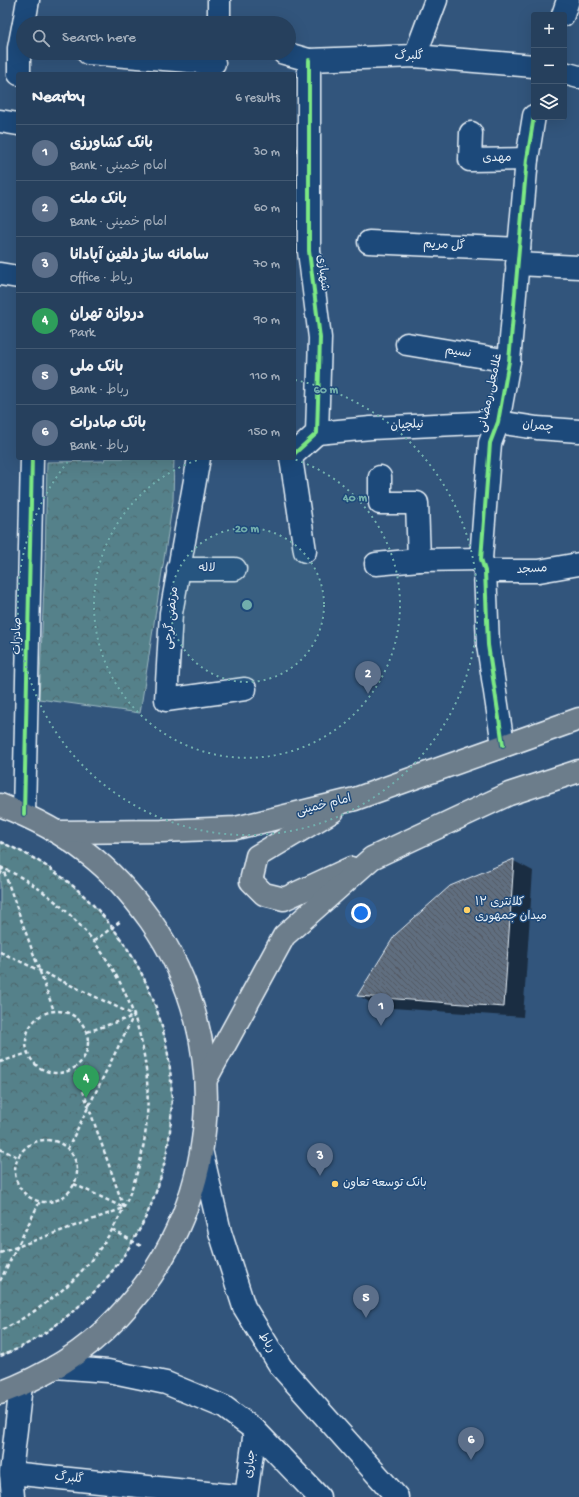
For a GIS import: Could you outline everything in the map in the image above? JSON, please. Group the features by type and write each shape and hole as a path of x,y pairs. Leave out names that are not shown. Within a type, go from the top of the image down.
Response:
{"main road":[{"name":"امام خمینی","path":"57,832 162,831 236,828 355,799 502,745 579,719"},
{"path":"355,799 257,856 251,880 264,894 284,899 509,794 579,771"},
{"path":"0,805 24,814 57,832 88,853 116,878 140,906 162,937 179,970 192,1005 199,1034 206,1078 206,1116 202,1154 193,1190 180,1225 162,1259 141,1291 115,1320 86,1346 55,1367 21,1385 0,1393"},
{"path":"206,1078 284,936 372,858"}],"street":[{"path":"25,16 28,0"},
{"path":"219,0 219,16"},
{"path":"415,56 436,0"},
{"path":"564,12 568,0"},
{"name":"گلبرگ","path":"296,56 309,60 415,56 531,66"},
{"path":"19,72 20,60"},
{"path":"177,60 215,63"},
{"name":"شهبازی","path":"309,60 309,251 320,338 317,433"},
{"path":"567,74 579,77"},
{"name":"غلامعلی رمضانی","path":"502,745 488,645 483,565 490,443 498,422 509,361 526,159 533,120"},
{"path":"0,121 16,124"},
{"name":"مهدی","path":"471,133 470,160 526,159"},
{"name":"گل مریم","path":"369,242 518,257 579,267"},
{"path":"0,274 16,277"},
{"name":"نسیم","path":"407,344 509,361"},
{"name":"نیلچیان","path":"317,433 371,428 498,422"},
{"name":"چمران","path":"498,422 536,428 579,431"},
{"path":"296,452 317,433"},
{"name":"صادرات","path":"24,814 32,460"},
{"name":"مرتضی گرجی","path":"199,460 171,613 166,700 245,689"},
{"path":"291,460 305,552"},
{"path":"380,477 380,503 417,503 419,560"},
{"name":"مسجد","path":"376,564 419,560 539,571 579,564"},
{"name":"لاله","path":"178,569 235,569"},
{"name":"رباط","path":"202,1154 220,1232 244,1307 281,1367 397,1497"},
{"path":"55,1367 108,1371 166,1383 224,1407 255,1430 319,1497"},
{"path":"13,1497 11,1473 21,1385"},
{"name":"جباری","path":"246,1497 255,1430"},
{"name":"گلبرگ","path":"11,1473 246,1497"}],"path":[{"path":"0,842 39,861 66,880 91,902 113,927 132,955 148,985 160,1016 172,1081 168,1148 148,1212 133,1241 114,1270 96,1290 65,1318 37,1338 0,1356"},
{"path":"0,875 1,869"},
{"path":"0,1331 32,1314 51,1300 74,1279 95,1256 113,1230 134,1185 146,1137 148,1112 146,1064 141,1039 124,989 110,964 94,941 74,919 53,900 29,883 1,869"},
{"path":"1,869 54,1011"},
{"path":"94,941 140,906"},
{"path":"0,952 134,1016"},
{"path":"54,1011 65,1012 74,1016 82,1023 87,1032 88,1042 87,1052 82,1061 75,1068 64,1073 53,1074 42,1070 33,1063 28,1053 26,1042 28,1031 34,1021 43,1014 54,1011"},
{"path":"87,1032 134,1016"},
{"path":"68,1148 134,1016"},
{"path":"0,1062 28,1053"},
{"path":"75,1068 124,1208"},
{"path":"46,1139 58,1142 68,1148 74,1156 77,1165 77,1174 74,1184 68,1192 60,1198 51,1201 40,1202 30,1198 21,1190 16,1180 15,1168 18,1157 25,1148 35,1142 46,1139"},
{"path":"0,1149 18,1157"},
{"path":"74,1184 124,1208"},
{"path":"0,1281 40,1202"},
{"path":"0,1253 124,1208"},
{"path":"113,1230 162,1259"}],"green space":[{"path":"174,460 173,501 140,713 39,699 45,564 47,462"},
{"path":"0,842 15,848 43,864 81,893 103,916 135,962 157,1012 169,1064 171,1117 163,1169 144,1220 116,1266 78,1307 60,1322 21,1347 0,1356"}],"building":[{"name":"کلانتری ۱۲ میدان جمهوری","path":"514,859 504,1007 357,996 395,935 450,886"}],"cycle path":[{"path":"296,452 317,433 320,338 309,251 309,60"},
{"path":"503,745 488,645 485,571 481,559 490,443 498,422 509,361 527,159 533,120"},
{"path":"24,814 32,460"}],"place":[{"name":"بانک ملت","path":"368,694"},
{"name":"کلانتری ۱۲ میدان جمهوری","path":"467,910"},
{"name":"بانک کشاورزی","path":"381,1026"},
{"name":"دروازه تهران","path":"86,1098"},
{"name":"سامانه ساز دلفین آپادانا","path":"320,1176"},
{"name":"بانک توسعه تعاون","path":"335,1184"},
{"name":"بانک ملی","path":"366,1318"},
{"name":"بانک صادرات","path":"471,1460"}]}
